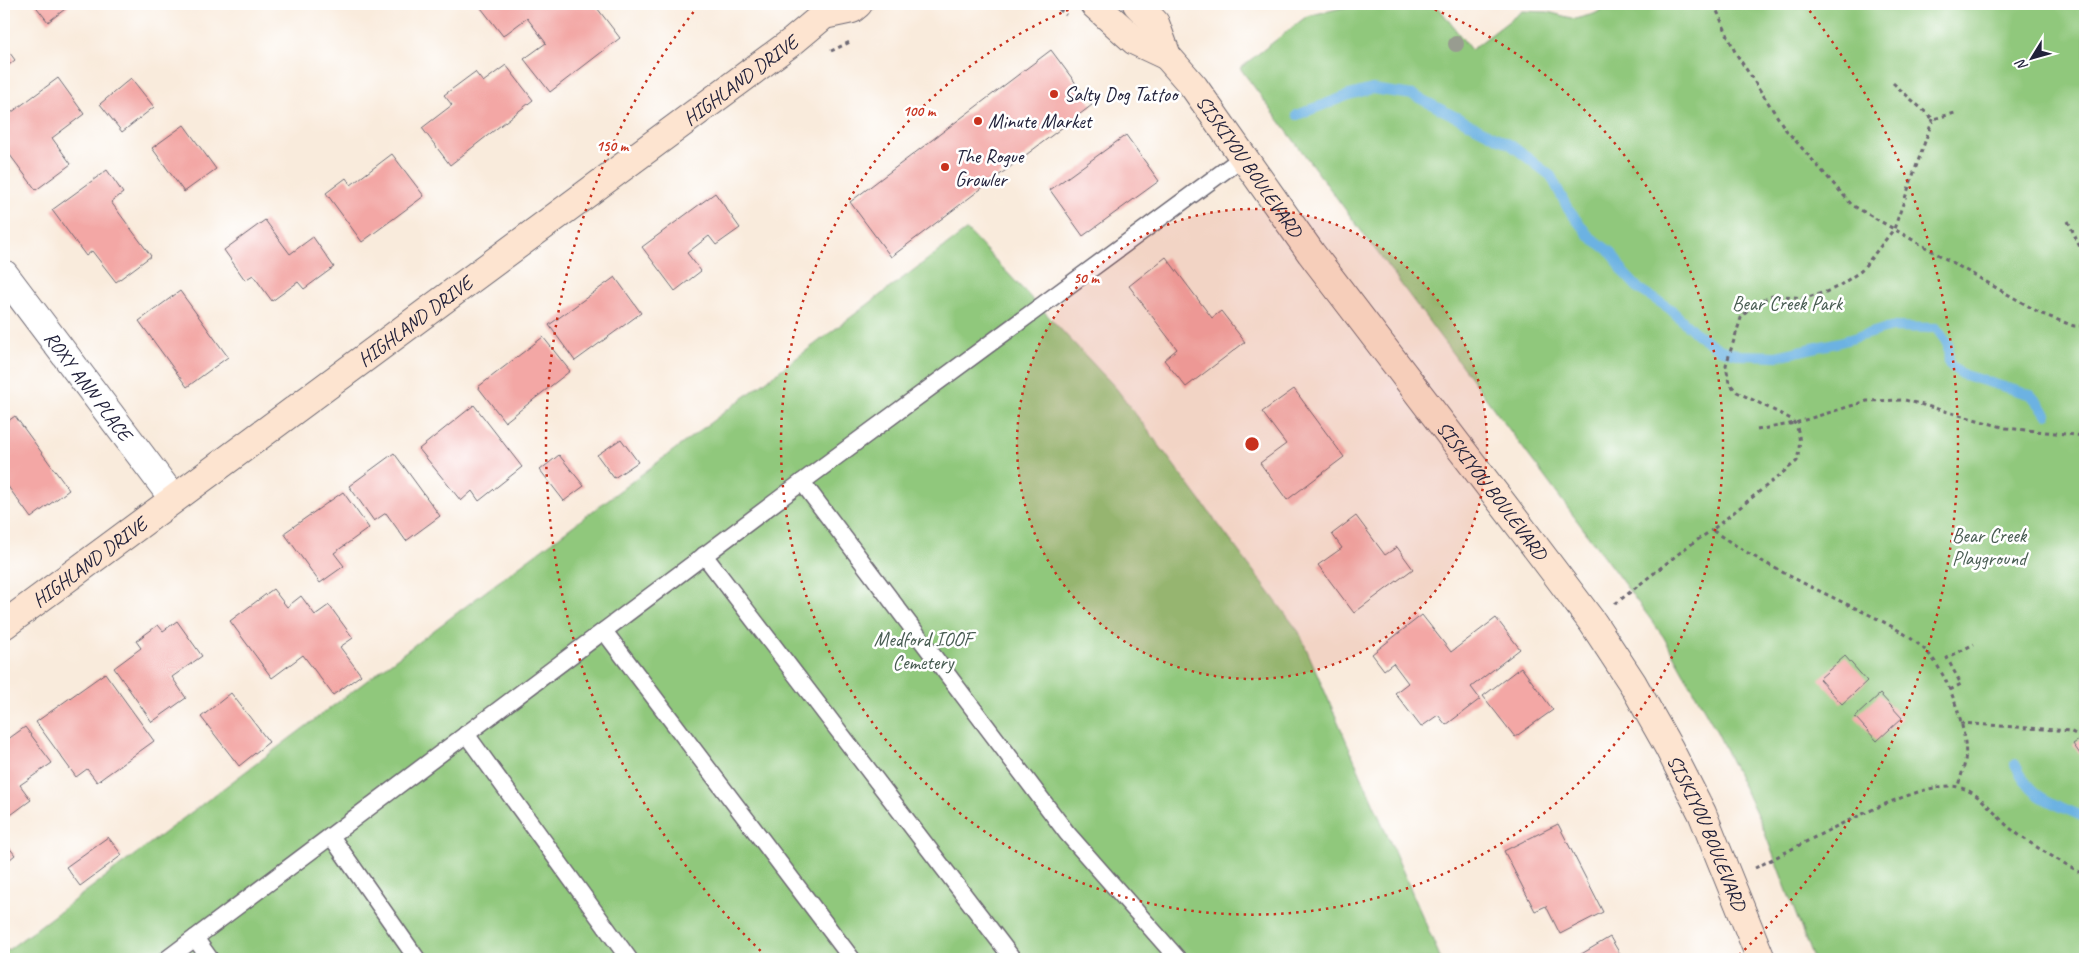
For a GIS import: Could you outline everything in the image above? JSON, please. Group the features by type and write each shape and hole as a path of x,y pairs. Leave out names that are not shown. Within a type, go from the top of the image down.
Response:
{"street":[{"name":"HIGHLAND DRIVE","path":"4,625 794,40 826,9 852,9 858,4"},
{"name":"SISKIYOU BOULEVARD","path":"1094,4 1135,41 1167,56"},
{"name":"SISKIYOU BOULEVARD","path":"1137,4 1155,23 1167,56 1194,87 1311,253 1593,623 1633,684 1669,748 1702,813 1761,959"},
{"name":"ROXY ANN PLACE","path":"4,274 173,498"}],"lane":[{"path":"167,959 704,555 1243,157"},
{"path":"802,482 1067,833 1178,956 1178,959"},
{"path":"704,555 1013,959"},
{"path":"604,631 852,959"},
{"path":"466,734 629,959"},
{"path":"331,836 417,959"},
{"path":"195,938 210,959"}],"path":[{"path":"1714,4 1735,52 1786,130 1852,205 2042,314 2074,326 2085,326"},
{"path":"1893,83 1933,119"},
{"path":"1933,119 1955,113"},
{"path":"1593,623 1638,584 1712,530 1797,461 1800,444 1796,424 1791,418 1737,392 1729,383 1728,361 1732,342 1741,318 1754,304 1775,295 1804,298 1839,286 1861,271 1894,229 1933,119"},
{"path":"2068,221 2085,258"},
{"path":"1757,430 1796,424 1867,402 1905,400 2006,428 2085,436"},
{"path":"1712,530 1750,555 1871,616 1914,641 1935,662 1956,702 1965,745 1966,760 1958,786"},
{"path":"1950,690 1961,684 1947,658 1974,644"},
{"path":"1960,723 2070,731 2083,738"},
{"path":"1730,881 1886,804 1927,790 1958,786 1975,795 2011,828 2085,876"}],"green space":[{"name":"Bear Creek Park","path":"1359,4 1436,4 1471,50 1522,11 1548,12 1575,19 1594,14 1613,4 2085,4 2085,959 1813,959 1761,823 1717,732 1663,636 1240,68 1307,16"},
{"name":"Medford IOOF Cemetery","path":"967,230 1116,388 1299,632 1441,959 4,959 4,953"}],"building":[{"path":"34,4 68,4 69,6 48,22"},
{"path":"478,4 594,4 620,38 550,92 524,59 546,43 527,18 503,36"},
{"path":"4,45 15,60 4,69"},
{"path":"1051,50 1092,105 891,257 850,202"},
{"path":"506,65 533,100 450,165 422,128 452,105 444,95 475,72 483,82"},
{"path":"58,78 84,114 52,138 71,164 36,190 4,147 4,118"},
{"path":"131,78 154,107 122,132 100,104"},
{"path":"184,125 216,169 184,192 152,148"},
{"path":"1126,135 1159,181 1083,236 1050,190"},
{"path":"392,154 424,196 362,242 326,193 346,178 351,185"},
{"path":"107,170 123,193 111,202 151,256 116,282 92,251 86,256 52,210"},
{"path":"715,193 740,228 716,245 709,236 687,253 701,271 675,291 642,247"},
{"path":"265,220 290,254 313,237 334,267 304,289 298,282 272,301 253,275 245,280 224,250"},
{"path":"1166,257 1212,318 1221,311 1245,342 1186,387 1164,360 1177,349 1129,286"},
{"path":"615,277 641,313 575,361 549,325"},
{"path":"180,291 228,357 187,387 139,321"},
{"path":"543,337 570,371 505,422 478,387"},
{"path":"1294,389 1344,457 1287,500 1260,463 1286,444 1262,412"},
{"path":"474,405 522,467 479,501 472,491 461,501 419,449"},
{"path":"15,416 69,490 31,518 4,481 4,424"},
{"path":"621,439 638,462 614,478 597,455"},
{"path":"394,453 440,516 406,541 386,513 374,521 349,486"},
{"path":"559,455 584,486 564,501 540,470"},
{"path":"343,492 369,528 334,553 344,566 320,583 284,533"},
{"path":"1356,516 1385,555 1397,547 1413,569 1354,613 1318,565 1342,548 1332,534"},
{"path":"273,589 287,607 301,596 315,615 329,605 353,638 340,647 361,675 333,695 303,655 272,678 230,621"},
{"path":"1422,615 1451,652 1496,618 1520,649 1471,687 1480,699 1446,725 1438,715 1421,727 1395,693 1408,683 1393,663 1384,670 1372,654"},
{"path":"177,621 202,656 172,677 186,698 152,722 114,668 141,648 136,641 158,625 163,631"},
{"path":"1845,656 1867,681 1842,704 1819,679"},
{"path":"1521,667 1553,710 1515,737 1483,696"},
{"path":"105,673 154,741 97,782 87,769 76,777 36,722"},
{"path":"231,693 269,742 239,766 201,717"},
{"path":"1880,694 1902,718 1877,741 1855,717"},
{"path":"25,727 52,763 20,785 31,800 4,820 4,742"},
{"path":"2085,736 2085,761 2073,744"},
{"path":"1558,824 1603,912 1560,934 1546,906 1535,911 1504,851"},
{"path":"108,837 122,855 80,886 66,867"},
{"path":"4,841 15,855 4,864"},
{"path":"1610,937 1623,959 1573,959"}],"waterway":[{"path":"1297,115 1349,95 1372,89 1413,95 1511,145 1551,176 1568,209 1589,236 1612,253 1624,273 1639,289 1669,308 1698,335 1719,349 1740,355 1777,356 1840,342 1891,327 1936,328 1948,344 1949,364 1961,374 2031,395 2047,414"},
{"path":"2015,764 2022,777 2036,793 2044,799 2085,818"}],"place":[{"name":"Salty Dog Tattoo","path":"1054,94"},
{"name":"Minute Market","path":"978,121"},
{"name":"The Rogue Growler","path":"945,167"}],"park label":[{"name":"Bear Creek Playground","path":"1989,546"}]}
